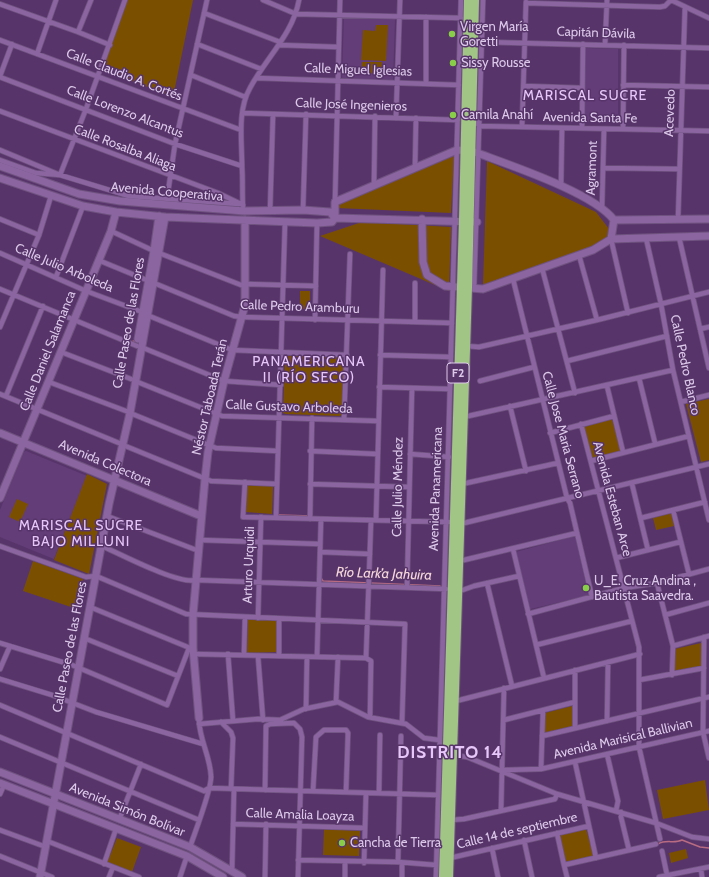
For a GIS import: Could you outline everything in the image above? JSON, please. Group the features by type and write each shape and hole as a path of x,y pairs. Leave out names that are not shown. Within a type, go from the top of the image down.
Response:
{"highway":[{"name":"F2","path":"466,221 468,151 468,0"},
{"name":"F2","path":"468,151 472,120 475,0"},
{"name":"Avenida Panamericana","path":"442,877 466,221"},
{"name":"Avenida Panamericana","path":"449,877 456,701 452,591 460,561 454,523 462,484 466,346 464,287"}],"street":[{"path":"37,54 56,0"},
{"path":"78,32 91,0"},
{"path":"60,175 110,45 125,0"},
{"path":"167,199 169,176 175,144 207,0"},
{"path":"263,0 296,14 461,18"},
{"path":"0,150 60,175 129,196 243,208 241,130 246,97 261,69 280,43 296,14 299,0"},
{"path":"335,218 340,0"},
{"path":"396,117 400,0"},
{"path":"461,0 458,120 468,151 466,221"},
{"path":"468,151 480,126 484,0"},
{"path":"522,127 526,2 607,2 660,7 665,6 671,0 709,18"},
{"path":"605,45 607,2"},
{"path":"0,4 110,45"},
{"name":"Acevedo","path":"678,220 681,86 685,7"},
{"path":"204,14 280,43 338,47"},
{"path":"426,17 426,84"},
{"name":"Calle Claudio A. Cortés","path":"0,40 241,130"},
{"name":"Capitán Dávila","path":"483,42 709,48"},
{"path":"0,76 12,44"},
{"path":"197,44 261,69"},
{"path":"582,128 583,44"},
{"path":"623,129 624,45"},
{"path":"191,75 246,97"},
{"name":"Calle Lorenzo Alcantus","path":"0,76 175,144 242,166"},
{"name":"Calle Miguel Iglesias","path":"256,78 459,85"},
{"path":"623,85 709,87"},
{"path":"524,86 582,88"},
{"name":"Calle Rosalba Aliaga","path":"0,111 169,176 218,193 243,208"},
{"name":"Calle José Ingenieros","path":"243,113 375,116 458,120"},
{"path":"270,212 273,114"},
{"path":"303,210 306,114"},
{"path":"374,185 375,116"},
{"path":"415,168 416,118"},
{"path":"472,120 480,126"},
{"name":"Avenida Santa Fe","path":"480,126 709,131"},
{"path":"561,186 562,128"},
{"name":"Agramont","path":"602,207 604,129"},
{"path":"335,202 415,168 468,151 561,186 602,207 614,220 709,219"},
{"path":"0,160 36,173 60,175"},
{"name":"Avenida Cooperativa","path":"0,166 72,192 120,201 243,208 270,212 303,210 330,212 335,218"},
{"path":"603,168 679,169"},
{"name":"Avenida Cooperativa","path":"0,178 83,206 116,212 162,216 317,223 332,222 335,218 466,221"},
{"path":"0,326 38,235 51,196"},
{"path":"56,276 83,206"},
{"name":"Calle Daniel Salamanca","path":"0,498 111,231 116,212"},
{"name":"Calle Paseo de las Flores","path":"54,804 78,668 102,546 112,479 128,412 157,252 162,216"},
{"path":"0,219 38,235"},
{"name":"Néstor Taboada Terán","path":"199,721 192,650 193,615 201,516 210,447 224,382 245,305 245,220"},
{"path":"422,220 423,262 427,275 445,286 483,289 592,250 611,239 709,236"},
{"path":"614,220 611,239 628,313"},
{"name":"Avenida Panamericana","path":"454,523 449,456 452,323 464,287 466,221"},
{"path":"276,518 286,222"},
{"path":"315,320 317,223"},
{"path":"111,231 157,252 236,284 316,286"},
{"path":"679,237 694,296 709,368"},
{"name":"Calle Pedro Blanco","path":"646,238 661,304 673,370 709,520"},
{"name":"Calle Julio Arboleda","path":"0,253 56,276 86,291 232,350 347,355"},
{"path":"344,419 350,254"},
{"path":"579,255 598,320"},
{"name":"Calle Pedro Aramburu","path":"98,260 234,316 282,319 348,321 382,320 452,323"},
{"path":"542,268 560,329 575,393"},
{"path":"366,658 370,554 378,454 383,270"},
{"name":"Calle Jose Maria Serrano","path":"513,279 550,433 567,498 570,503 592,597"},
{"path":"415,283 415,321"},
{"path":"0,289 224,382 280,384"},
{"path":"466,346 479,347 560,329 709,292"},
{"path":"6,396 43,306"},
{"path":"700,329 709,327"},
{"path":"567,361 667,336"},
{"name":"Calle Gustavo Arboleda","path":"61,352 217,415 378,421"},
{"path":"380,354 451,357"},
{"path":"480,382 534,367"},
{"path":"464,417 673,370"},
{"path":"639,378 655,444"},
{"path":"49,382 128,412 210,447 278,451"},
{"path":"607,386 623,452"},
{"path":"379,387 450,389"},
{"name":"Calle Julio Méndez","path":"407,587 412,388"},
{"path":"0,394 205,479 277,484"},
{"path":"681,402 709,395"},
{"path":"510,406 526,471"},
{"path":"550,433 614,416"},
{"path":"310,518 310,451 312,418"},
{"name":"Avenida Esteban Arce","path":"582,424 640,654 639,747 660,839"},
{"name":"Avenida Colectora","path":"0,433 201,516"},
{"path":"591,461 689,436"},
{"path":"310,451 378,454"},
{"path":"410,454 449,456"},
{"path":"462,484 558,464"},
{"path":"261,517 454,523 632,484 709,464"},
{"name":"Arturo Urquidi","path":"245,482 243,517 261,517 258,618"},
{"path":"310,484 409,487"},
{"path":"632,484 648,550"},
{"path":"641,518 705,502"},
{"path":"673,510 689,574"},
{"path":"107,516 199,551"},
{"path":"317,657 320,519"},
{"path":"460,561 577,533"},
{"path":"200,540 320,544"},
{"path":"616,558 680,542"},
{"path":"0,546 86,577 96,576 186,614 405,624 402,723"},
{"path":"102,546 168,576 190,582 196,580 369,585 452,591 519,576"},
{"path":"513,549 544,678"},
{"path":"320,552 370,554"},
{"path":"528,614 624,588 657,583 709,569"},
{"path":"487,583 512,686"},
{"path":"657,583 673,646 672,674"},
{"name":"Avenida Panamericana","path":"436,877 440,740 452,591"},
{"path":"665,615 709,604"},
{"path":"90,607 192,650 258,656 366,658 371,661 370,717"},
{"path":"244,655 245,617"},
{"path":"279,619 279,656"},
{"path":"536,645 632,621"},
{"path":"673,646 707,637 704,668 703,732 709,758"},
{"path":"84,638 178,676"},
{"path":"0,643 78,668 166,705 178,676 192,650"},
{"path":"0,670 10,646"},
{"path":"228,654 233,721"},
{"path":"456,701 640,654"},
{"path":"258,656 263,720"},
{"path":"306,709 307,657"},
{"path":"336,702 338,657"},
{"path":"607,721 608,662"},
{"path":"639,680 704,668"},
{"path":"575,670 575,728"},
{"path":"0,679 72,702 96,712 203,744"},
{"path":"501,811 504,688"},
{"path":"542,736 709,698"},
{"path":"180,877 211,778 200,737 199,721 221,722 280,720 306,709 336,702 342,703 363,715 402,723 424,738 440,740"},
{"path":"504,720 575,702"},
{"path":"0,705 204,791 209,788 438,795"},
{"path":"541,769 543,711"},
{"path":"221,722 231,732 233,738 232,871"},
{"path":"265,790 266,726 270,724 290,723 297,725 302,732 298,877"},
{"path":"313,792 316,736 324,730 346,730 348,733 346,792"},
{"name":"Avenida Marisical Ballivian","path":"502,770 541,769 709,731"},
{"path":"379,793 380,735"},
{"path":"401,736 400,863 402,877"},
{"path":"0,737 199,820"},
{"path":"607,754 629,850"},
{"path":"454,755 467,756 557,794 619,811 692,837 709,839"},
{"path":"575,762 596,858"},
{"path":"119,820 141,764"},
{"name":"Avenida Simón Bolívar","path":"0,772 190,847 242,877"},
{"path":"0,794 2,784"},
{"name":"Avenida Simón Bolívar","path":"2,784 187,856 223,877"},
{"path":"364,863 366,793"},
{"path":"451,820 464,819 555,799 557,794"},
{"path":"40,875 54,804"},
{"name":"Calle Amalia Loayza","path":"233,824 365,828"},
{"path":"265,877 266,824"},
{"name":"Calle 14 de septiembre","path":"450,858 589,826"},
{"path":"104,864 116,829"},
{"path":"0,830 46,844 139,877"},
{"path":"557,833 566,877"},
{"path":"524,840 532,877"},
{"path":"564,865 656,844"},
{"path":"492,848 498,877"},
{"path":"662,851 668,876"},
{"path":"0,856 40,875 52,877"},
{"path":"298,860 436,865"},
{"path":"345,862 345,877"},
{"path":"109,877 113,867"},
{"path":"659,877 709,867"},
{"path":"701,869 702,877"}],"shaded area":[{"path":"126,0 193,0 173,97 99,68"},
{"path":"344,18 395,19 393,80 342,79"},
{"path":"376,25 388,25 386,61 361,60 363,30 375,31"},
{"path":"585,48 618,49 618,123 585,122"},
{"path":"362,62 382,62 381,74 361,73"},
{"path":"454,156 451,213 337,208 340,203"},
{"path":"487,161 596,212 609,229 606,239 594,246 483,285"},
{"path":"362,222 451,227 449,291 320,236"},
{"path":"300,291 310,291 310,309 300,309"},
{"path":"287,356 342,357 344,360 342,414 340,416 283,413 285,358"},
{"path":"709,399 709,460 701,462 686,404"},
{"path":"612,419 621,451 592,459 584,427"},
{"path":"26,451 87,476 54,559 0,537 0,510 24,452"},
{"path":"87,474 107,484 89,574 54,560"},
{"path":"249,485 273,486 272,514 246,512 247,487"},
{"path":"17,499 28,504 20,522 9,517"},
{"path":"671,513 674,526 656,530 653,518"},
{"path":"575,536 588,593 587,596 530,609 516,552"},
{"path":"33,561 83,579 74,608 23,591"},
{"path":"248,619 276,620 277,652 247,653"},
{"path":"701,643 702,667 675,672 675,649"},
{"path":"572,706 573,726 544,733 545,713"},
{"path":"705,780 709,810 663,819 657,790"},
{"name":"Cancha de Tierra","path":"324,829 360,831 359,856 323,855"},
{"path":"586,829 594,856 566,862 560,835"},
{"path":"117,838 141,847 132,872 107,863"},
{"path":"686,849 688,858 671,863 669,853"}],"waterway":[{"name":"Río Lark’a Jahuira","path":"133,341 140,345"},
{"name":"Río Lark’a Jahuira","path":"277,515 312,516 315,518"},
{"name":"Río Lark’a Jahuira","path":"321,578 323,581 440,586"},
{"path":"658,844 682,840 700,847 709,848"}],"place":[{"name":"Virgen María Goretti","path":"452,34"},
{"name":"Sissy Rousse","path":"453,63"},
{"name":"Camila Anahí","path":"453,115"},
{"name":"U_E. Cruz Andina , Bautista Saavedra.","path":"586,588"},
{"name":"Cancha de Tierra","path":"342,843"}],"district":[{"name":"MARISCAL SUCRE","path":"585,96"},
{"name":"PANAMERICANA II (RÍO SECO)","path":"309,370"},
{"name":"MARISCAL SUCRE BAJO MILLUNI","path":"81,534"},
{"name":"DISTRITO 14","path":"450,753"}]}
